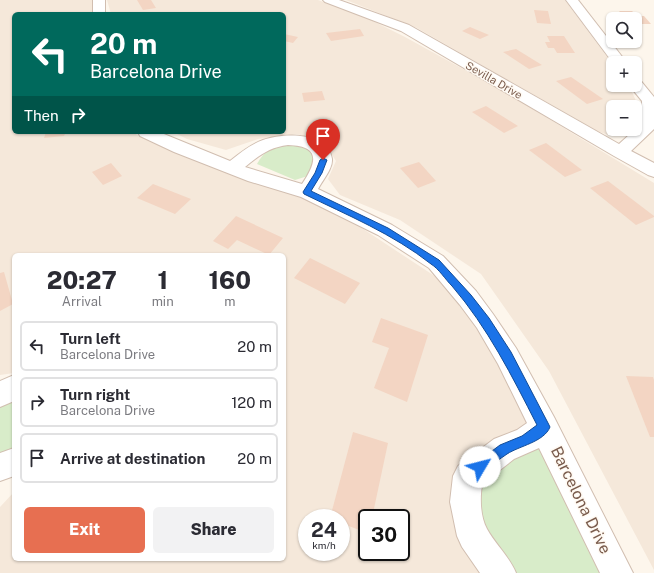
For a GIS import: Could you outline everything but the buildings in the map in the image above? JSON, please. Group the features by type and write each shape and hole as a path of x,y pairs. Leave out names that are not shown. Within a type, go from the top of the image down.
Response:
{"street":[{"path":"99,0 99,12"},
{"name":"Sevilla Drive","path":"330,0 405,28 654,171"},
{"path":"572,0 615,56"},
{"path":"620,152 648,126 649,101 642,92"},
{"name":"Barcelona Drive","path":"150,134 180,148 254,177 307,192 386,230 436,262 486,321 507,356 617,573"},
{"path":"232,168 262,147 273,142 284,140 313,144 320,151 323,160 318,173 307,192"},
{"path":"0,394 12,389"},
{"path":"500,573 473,536 465,502 468,476 504,449 526,440 544,427"},
{"path":"0,467 12,463"}],"shaded area":[{"path":"0,0 92,0 92,12 12,12 12,134 136,134 307,192 468,298 544,427 500,573 0,573 0,507 12,494 12,561 286,561 286,253 12,253 12,373 0,375"},
{"path":"107,0 318,0 365,17 405,37 503,91 654,183 654,570 549,371 481,274 400,220 340,195 328,179 336,161 323,141 297,134 258,139 226,150 187,139 177,134 286,134 286,12 110,12"},
{"path":"346,0 565,0 606,56 606,92 632,92 636,100 606,100 606,134 597,131 417,28"}],"green space":[{"path":"286,143 299,144 311,149 314,158 311,175 295,180 257,164 269,150"},
{"path":"12,399 12,450 0,453 0,406"},
{"path":"544,427 617,573 500,573 468,476"}],"route":[{"path":"323,160 318,173 307,192 386,230 436,262 486,321 507,356 544,427 526,440 504,449 480,467"}]}
